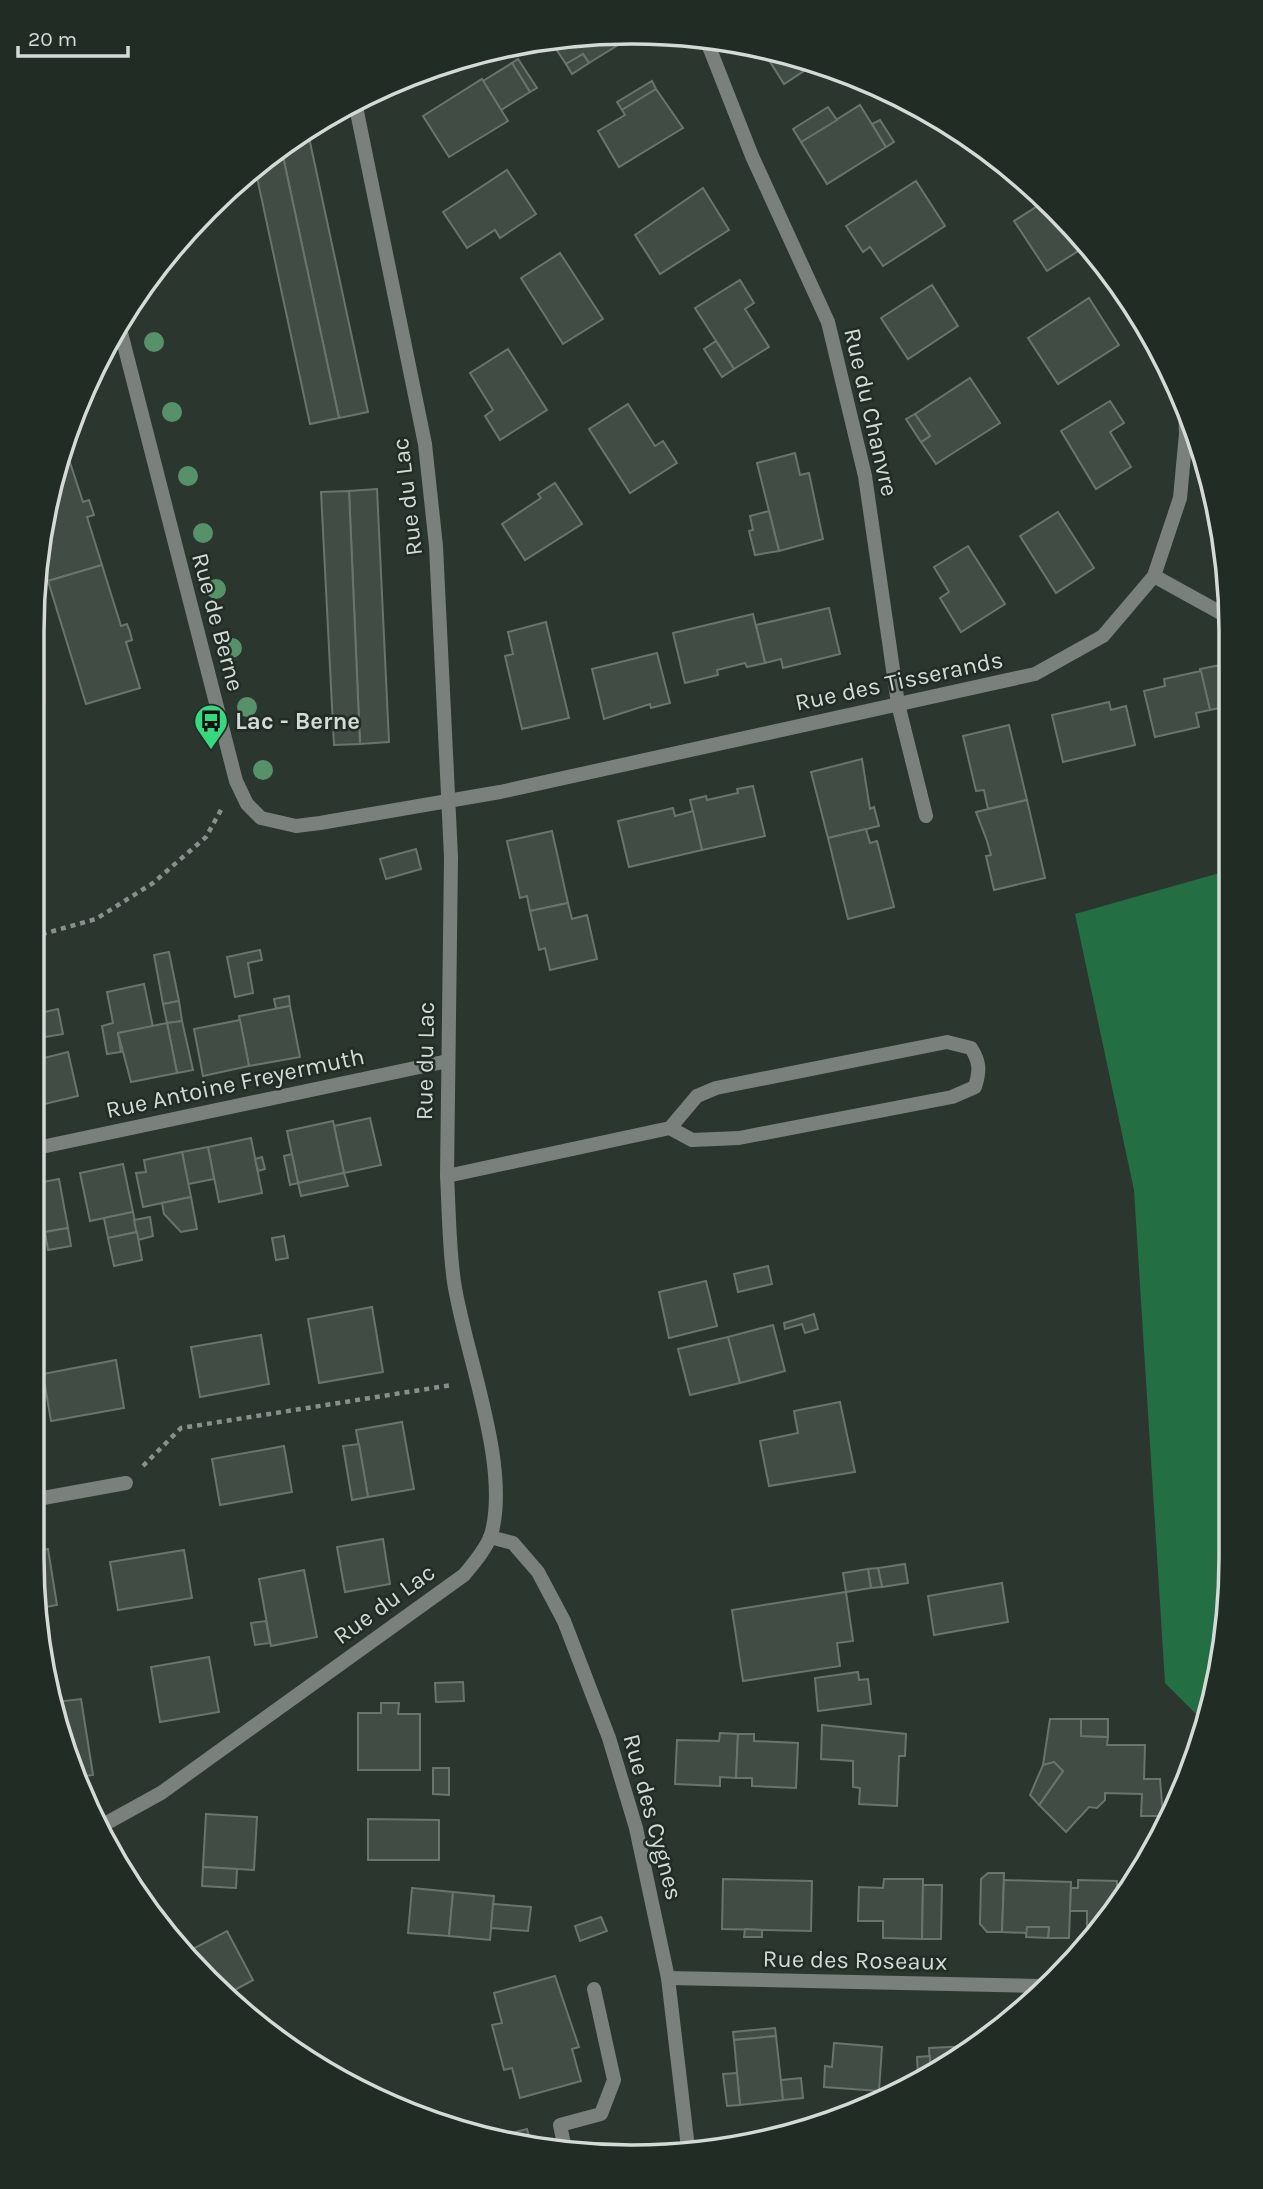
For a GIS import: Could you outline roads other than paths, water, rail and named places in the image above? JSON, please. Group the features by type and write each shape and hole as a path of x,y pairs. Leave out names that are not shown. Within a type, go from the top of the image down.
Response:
{"street":[{"name":"Rue du Chanvre","path":"710,49 752,156 828,323 865,476 898,704 926,816"},
{"name":"Rue du Lac","path":"107,1823 126,1816 161,1793 446,1588 476,1560 490,1537 495,1505 494,1480 477,1381 454,1282 447,1176 450,799 436,545 425,444 357,112"},
{"name":"Rue de Berne","path":"122,338 236,781 247,804 261,818 296,826 450,799"},
{"name":"Rue des Tisserands","path":"450,799 513,789 1035,674 1103,636 1154,576 1181,498 1186,437"},
{"path":"1154,576 1218,612"},
{"path":"447,1176 670,1129 692,1140 739,1138 952,1097 975,1087 979,1074 979,1059 971,1048 947,1042 716,1088 697,1096 681,1112 670,1129"},
{"name":"Rue Antoine Freyermuth","path":"44,1146 447,1061"},
{"path":"44,1498 126,1483"},
{"name":"Rue des Cygnes","path":"490,1537 513,1543 538,1572 564,1621 609,1738 636,1828 668,1978 687,2142"},
{"name":"Rue des Roseaux","path":"668,1978 1033,1986"},
{"path":"563,2141 560,2125 601,2113 614,2080 594,1989"}],"place":[{"name":"Lac - Berne","path":"211,751"}]}
